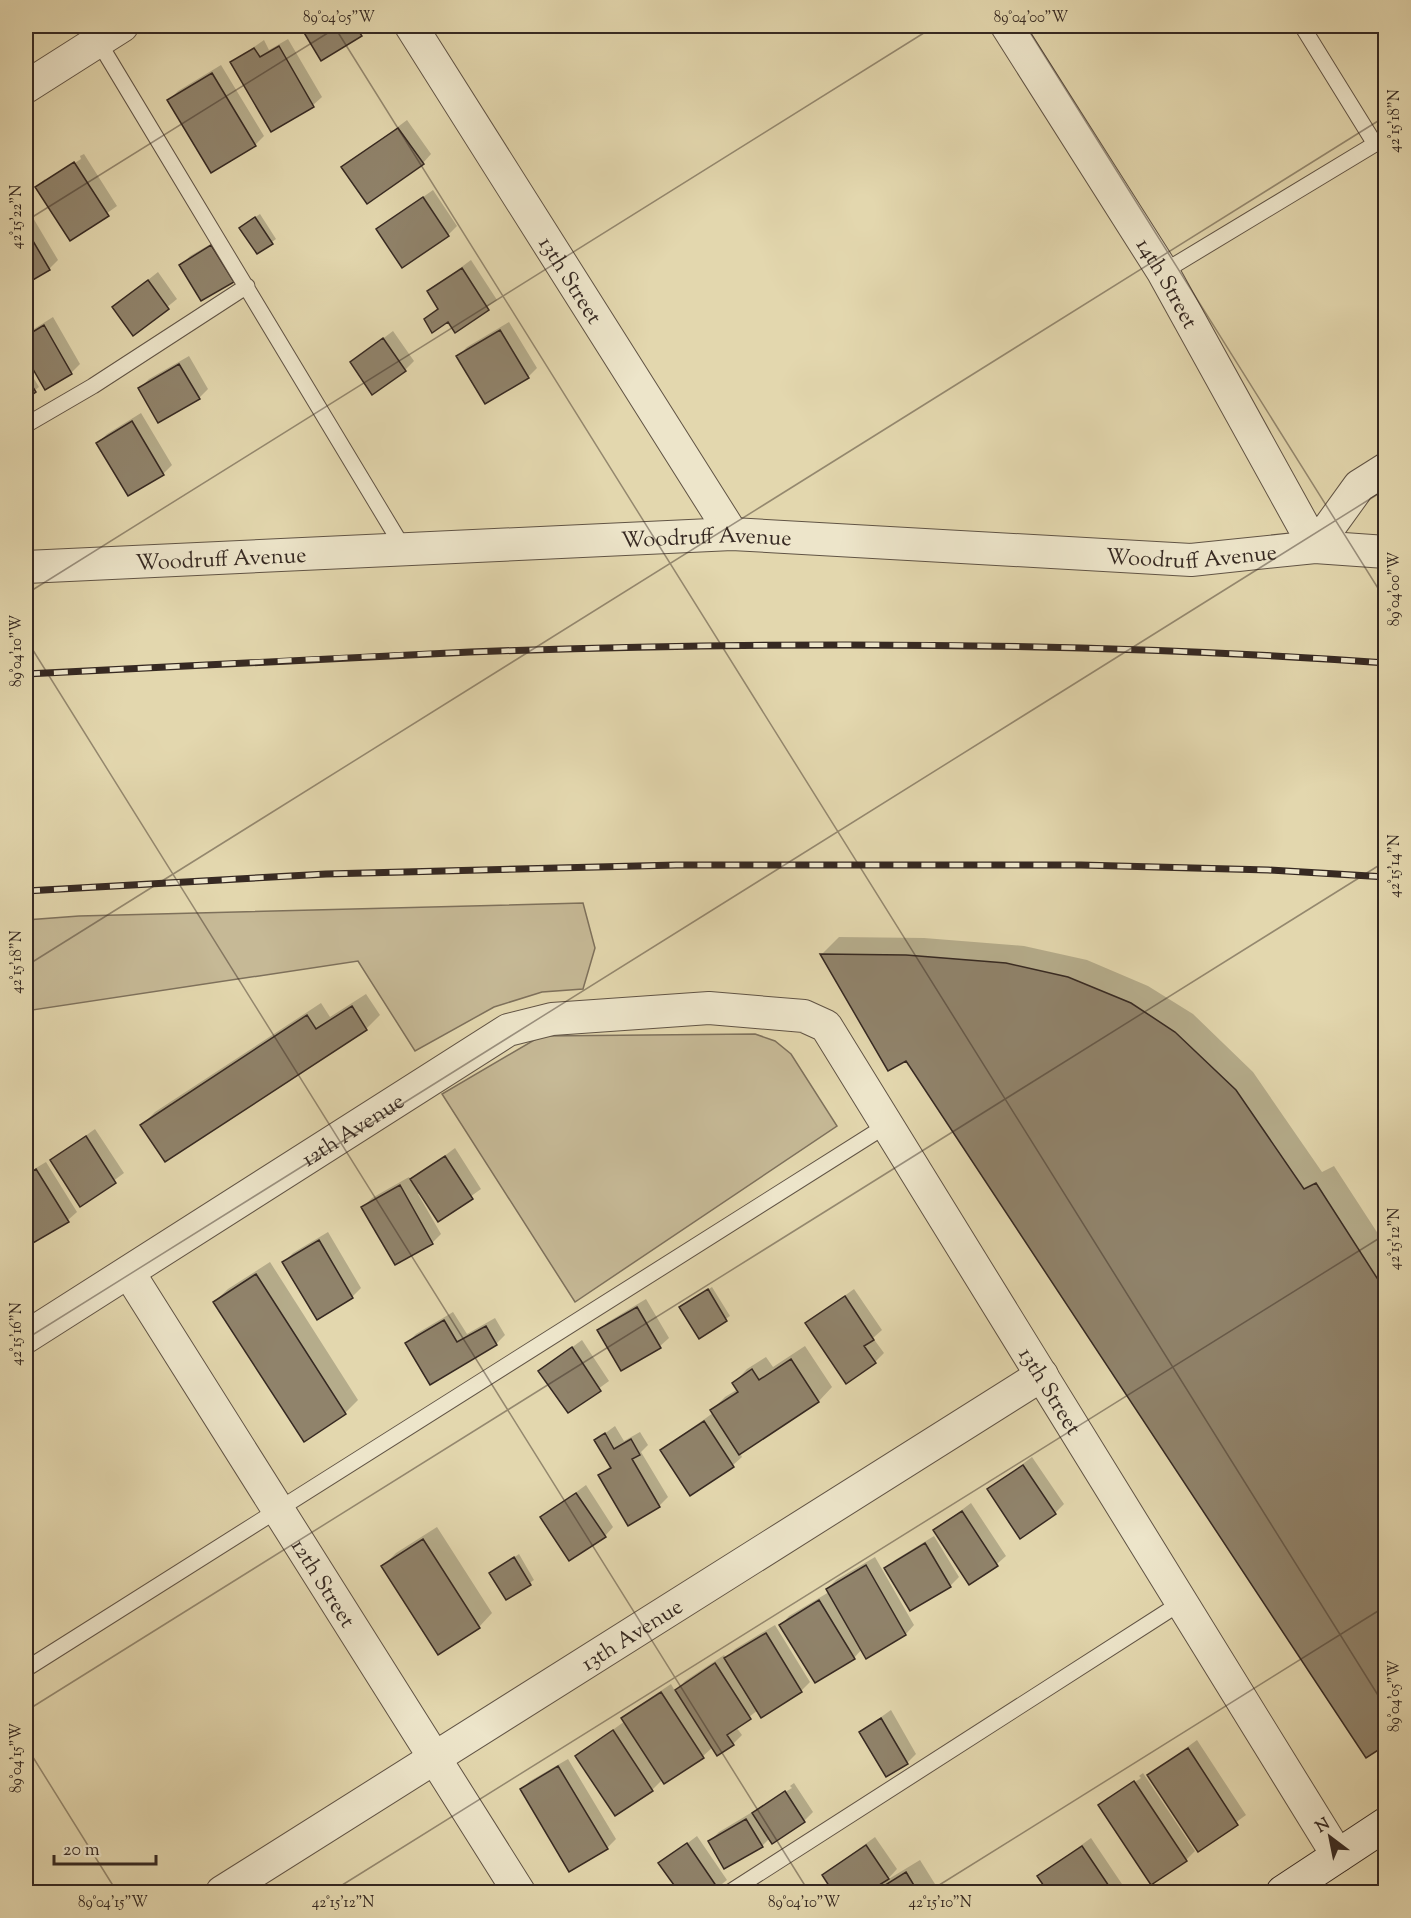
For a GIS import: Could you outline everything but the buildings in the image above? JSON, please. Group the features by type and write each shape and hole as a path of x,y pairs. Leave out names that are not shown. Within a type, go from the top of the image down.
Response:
{"main road":[{"path":"1283,1893 1386,1824"}],"street":[{"name":"13th Street","path":"411,26 732,534"},
{"name":"14th Street","path":"1007,26 1163,272 1315,547"},
{"path":"26,87 103,30"},
{"path":"1315,547 1359,486 1386,469"},
{"name":"Woodruff Avenue","path":"26,567 732,534 1191,560 1315,547 1386,552"},
{"name":"13th Street","path":"709,1008 804,1016 826,1026 1338,1856"},
{"name":"12th Avenue","path":"26,1337 508,1030 552,1019 709,1008"},
{"name":"12th Street","path":"129,1273 519,1893"},
{"name":"13th Avenue","path":"222,1893 1042,1375"}],"lane":[{"path":"1163,272 1380,141 1302,26"},
{"path":"103,30 246,286 404,549"},
{"path":"26,425 93,386 246,286"},
{"path":"26,1669 887,1125"},
{"path":"730,1893 1182,1602"}],"shaded area":[{"path":"583,903 595,948 583,989 542,992 494,1007 415,1051 358,961 26,1011 26,920 79,916"},
{"path":"755,1034 775,1041 791,1054 837,1126 575,1302 442,1094 541,1036"}],"railway":[{"path":"26,674 470,652 813,645 1157,650 1386,663"},
{"path":"26,891 326,874 676,865 1081,865 1268,870 1386,877"}]}
